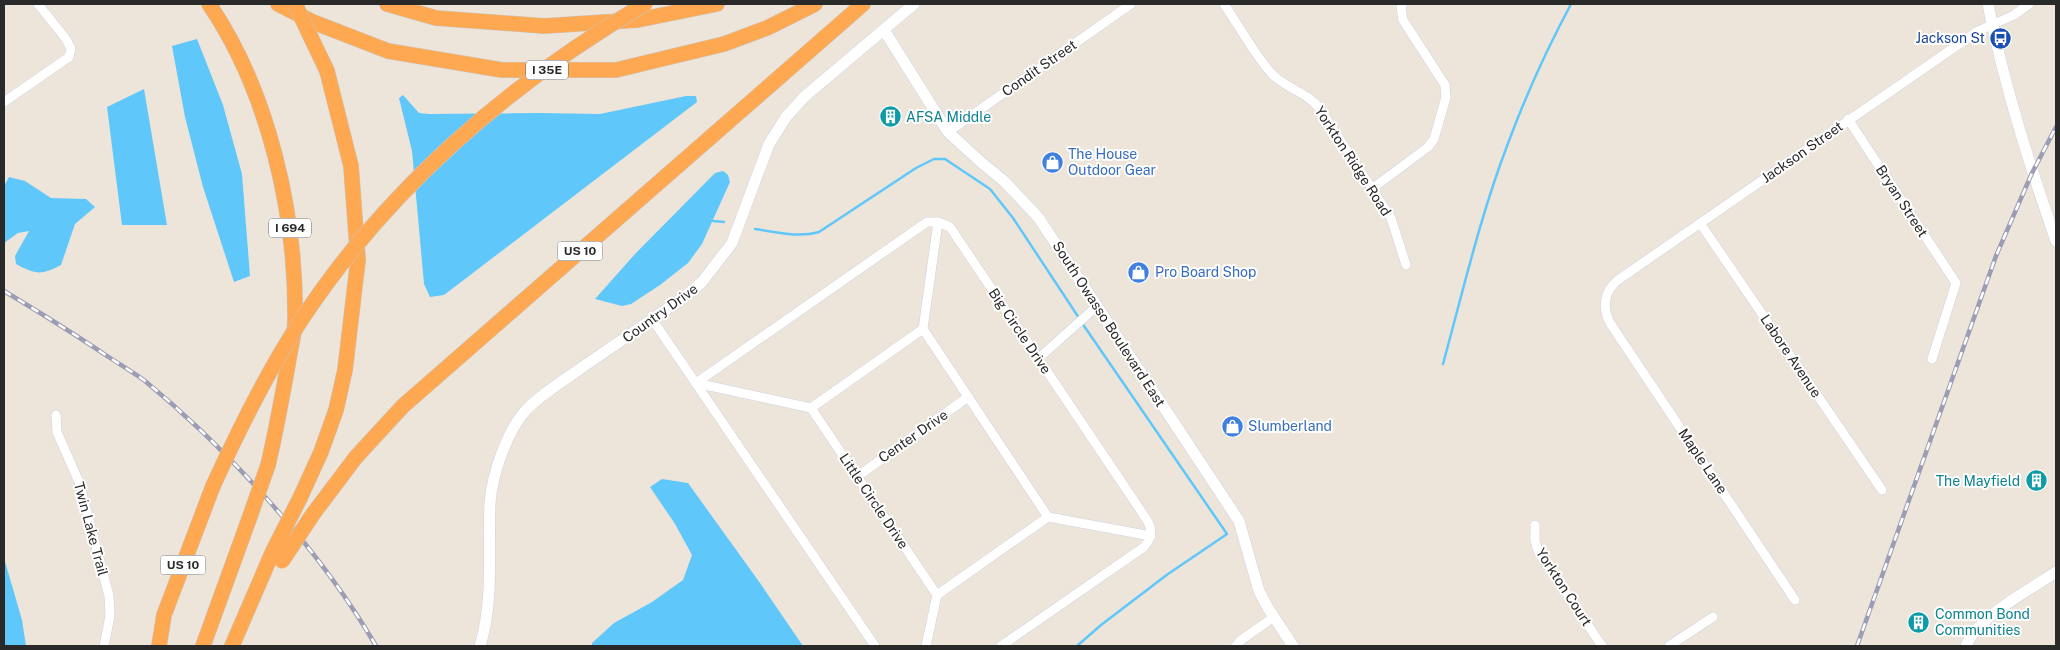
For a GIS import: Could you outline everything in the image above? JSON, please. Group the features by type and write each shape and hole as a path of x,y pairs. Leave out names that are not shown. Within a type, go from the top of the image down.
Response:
{"highway":[{"name":"I 694","path":"203,646 268,465 278,424 295,324 291,232 274,152 246,71 219,19 209,4"},
{"name":"I 35E","path":"278,4 313,22 388,51 502,70 616,70 724,44 767,28 815,4"},
{"path":"232,646 239,627 277,556 321,452 336,410 344,370 358,260 351,166 327,71 295,4"},
{"path":"387,4 436,18 544,26 638,20 717,4"},
{"name":"US 10","path":"159,646 164,615 213,486 246,417 298,325 334,274 372,227 452,146 532,78 576,46 645,4"},
{"name":"US 10","path":"277,556 313,514 356,457 403,406 863,4"}],"street":[{"path":"4,102 69,57 71,49 66,39 38,4"},
{"name":"Country Drive","path":"480,646 485,628 487,603 490,502 498,464 506,443 526,410 548,392 702,282 732,243 769,144 786,117 804,97 914,4"},
{"name":"Condit Street","path":"948,132 1131,4"},
{"name":"Yorkton Ridge Road","path":"1224,4 1271,73 1278,80 1314,102 1373,188 1391,218 1406,265"},
{"path":"1373,188 1428,147 1434,139 1446,97 1445,85 1404,20 1400,7 1403,4"},
{"path":"1988,4 2022,140 2056,241"},
{"name":"Jackson Street","path":"1610,323 1606,314 1606,299 1614,283 1978,30 2014,15 2029,4"},
{"name":"South Owasso Boulevard East","path":"884,30 948,132 1004,181 1033,211 1097,306 1239,520 1259,591 1293,646"},
{"name":"Bryan Street","path":"1848,119 1956,283 1932,359"},
{"path":"696,383 927,222 938,222 923,329 1048,517"},
{"name":"Big Circle Drive","path":"938,222 950,227 1039,358 1147,520 1151,536"},
{"name":"Labore Avenue","path":"1700,222 1882,490"},
{"path":"1039,358 1097,306"},
{"path":"652,319 875,646"},
{"name":"Maple Lane","path":"1610,323 1795,600"},
{"path":"696,383 811,408 923,329"},
{"name":"Center Drive","path":"858,476 968,397"},
{"name":"Little Circle Drive","path":"811,408 937,595"},
{"name":"Twin Lake Trail","path":"56,415 57,432 79,482 109,596 110,616 104,646"},
{"path":"926,646 937,595 1048,517 1151,536 1144,547 1001,646"},
{"name":"Yorkton Court","path":"1534,525 1538,551 1602,646"},
{"path":"1966,646 1970,636 1982,623 2056,572"},
{"path":"1236,646 1274,617"},
{"path":"1669,646 1713,617"}],"water":[{"path":"197,39 223,105 242,174 250,276 234,282 203,187 185,117 172,46"},
{"path":"144,89 167,225 122,225 107,107"},
{"path":"403,95 419,113 429,114 600,114 686,96 696,96 697,102 444,295 430,297 424,284 412,151 399,98"},
{"path":"723,171 728,175 730,182 702,244 688,263 660,285 631,304 622,306 595,299 635,254 715,173"},
{"path":"9,177 25,181 51,198 86,199 95,207 75,224 61,265 49,271 34,272 16,264 15,256 29,231 18,233 4,243 4,186"},
{"path":"662,479 688,483 803,646 592,646 592,643 614,623 652,602 683,580 692,555 675,524 650,487"},
{"path":"4,558 22,620 26,646 4,646"}],"waterway":[{"path":"1443,364 1472,254 1497,173 1529,91 1571,4"},
{"path":"755,229 795,234 819,232 916,168 934,159 945,159 990,189 1013,218 1079,318"},
{"path":"713,221 724,222"},
{"path":"1077,646 1101,625 1168,574 1227,534 1082,323"}],"railway":[{"path":"1857,646 1996,256 2032,173 2056,127"},
{"path":"4,291 145,381 209,439 272,504 301,539 329,574 376,646"}],"place":[{"name":"Jackson St","path":"2001,38"},
{"name":"AFSA Middle","path":"890,117"},
{"name":"The House Outdoor Gear","path":"1052,162"},
{"name":"Pro Board Shop","path":"1139,272"},
{"name":"Slumberland","path":"1232,426"},
{"name":"The Mayfield","path":"2036,481"},
{"name":"Common Bond Communities","path":"1919,622"}]}
